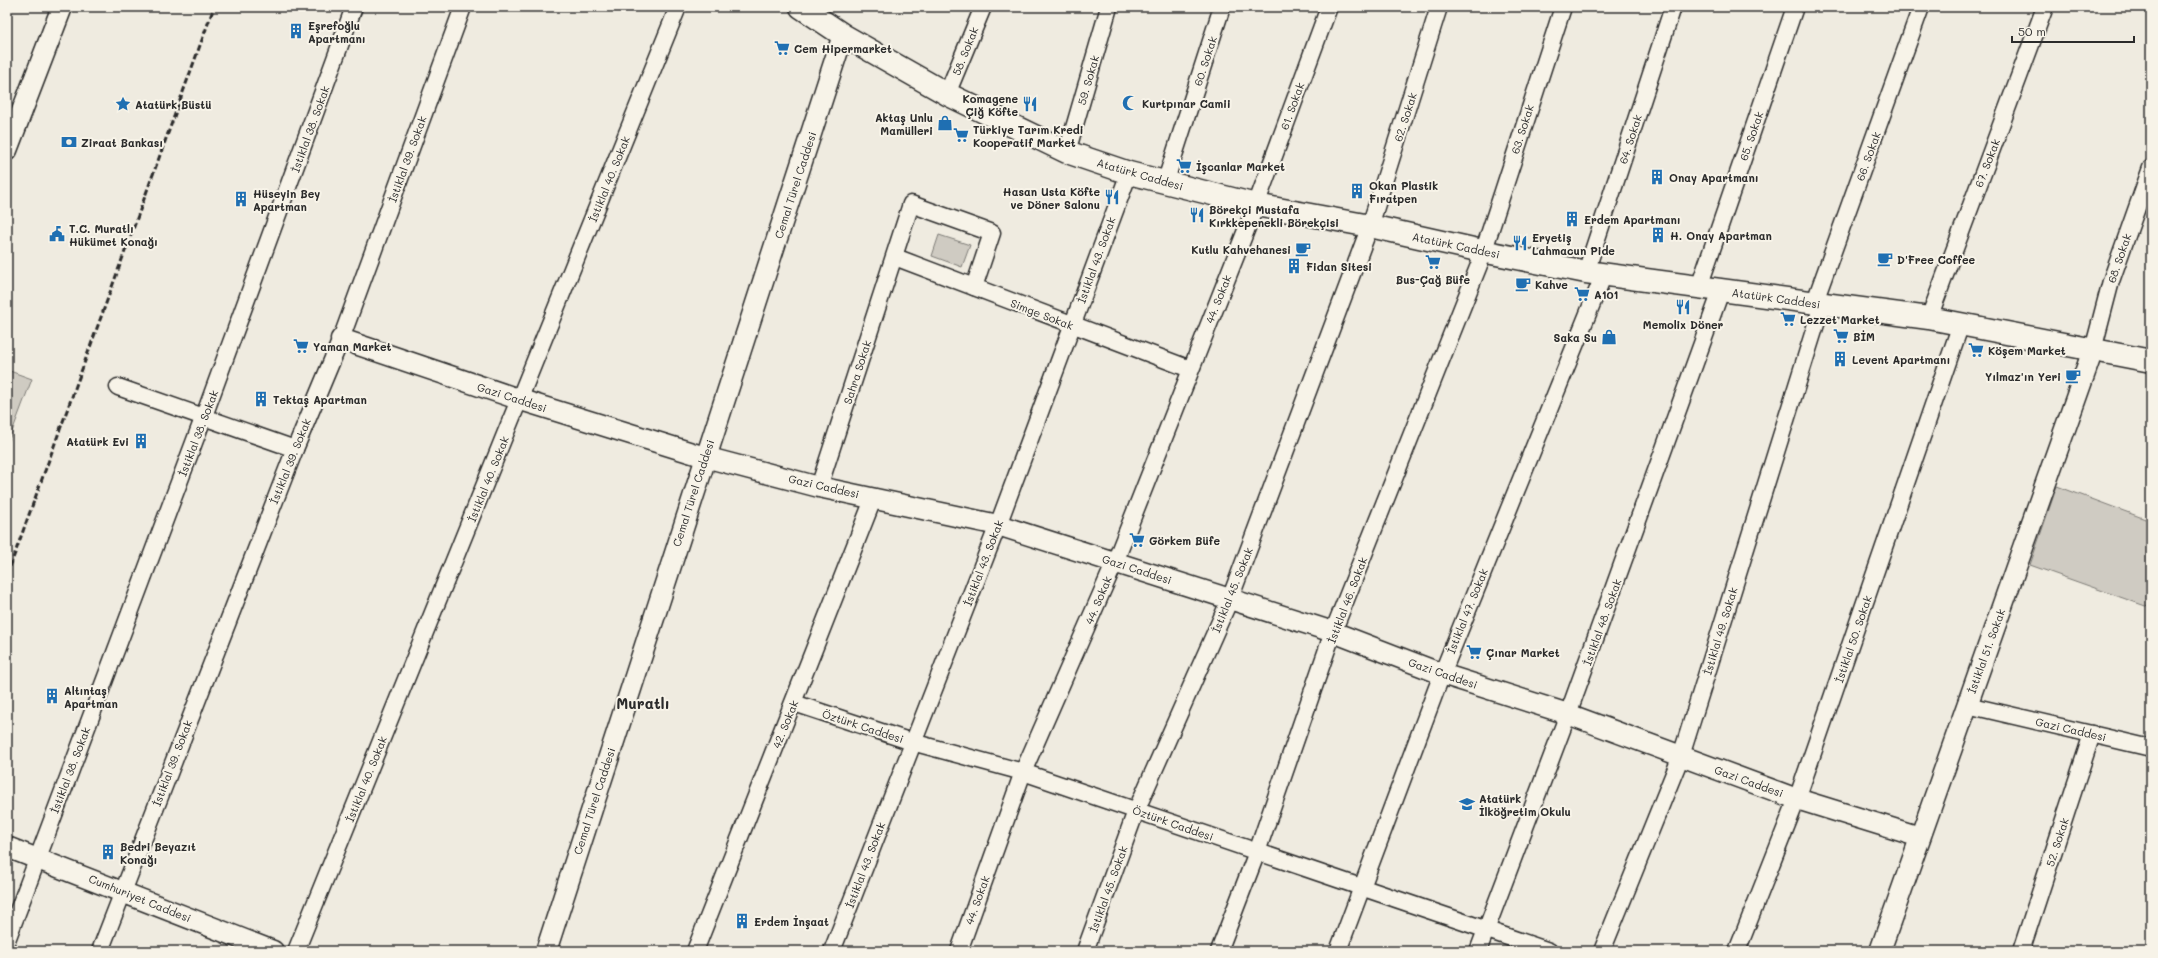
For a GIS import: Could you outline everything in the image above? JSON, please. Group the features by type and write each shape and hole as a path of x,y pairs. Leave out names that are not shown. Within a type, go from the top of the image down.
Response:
{"main road":[{"name":"Atatürk Caddesi","path":"804,8 843,35 947,94 1067,152 1129,173 1165,183 1256,205 1370,226 1482,251 1595,273 1928,318 2151,361"}],"street":[{"path":"7,150 62,7"},
{"name":"İstiklal 38. Sokak","path":"7,940 204,416 354,7"},
{"name":"İstiklal 39. Sokak","path":"100,951 121,891 294,449 341,339 463,7"},
{"name":"İstiklal 40. Sokak","path":"296,951 678,7"},
{"name":"58. Sokak","path":"947,94 983,7"},
{"name":"59. Sokak","path":"1067,152 1108,7"},
{"name":"60. Sokak","path":"1165,183 1222,7"},
{"name":"61. Sokak","path":"1256,205 1329,7"},
{"name":"62. Sokak","path":"1370,226 1440,7"},
{"name":"63. Sokak","path":"1482,251 1562,7"},
{"name":"64. Sokak","path":"1595,273 1673,7"},
{"name":"65. Sokak","path":"1699,287 1795,7"},
{"name":"66. Sokak","path":"1818,304 1921,7"},
{"name":"67. Sokak","path":"1928,318 2045,7"},
{"name":"Cemal Türel Caddesi","path":"546,951 843,35"},
{"name":"68. Sokak","path":"2093,350 2111,281 2151,168"},
{"name":"İstiklal 43. Sokak","path":"832,951 912,742 998,525 1129,173"},
{"name":"Sahra Sokak","path":"819,487 912,204 992,233 974,287"},
{"name":"44. Sokak","path":"959,951 1023,772 1114,562 1256,205"},
{"name":"İstiklal 45. Sokak","path":"1085,951 1136,811 1230,599 1370,226"},
{"name":"İstiklal 46. Sokak","path":"1220,951 1257,852 1333,632 1479,265 1482,251"},
{"name":"Simge Sokak","path":"895,257 1190,369"},
{"name":"İstiklal 47. Sokak","path":"1338,951 1595,273"},
{"name":"İstiklal 48. Sokak","path":"1478,951 1568,714 1721,291"},
{"name":"İstiklal 49. Sokak","path":"1602,951 1681,756 1818,304"},
{"name":"İstiklal 50. Sokak","path":"1738,951 1797,799 1961,324"},
{"name":"Gazi Caddesi","path":"341,339 520,400 705,457 819,487 874,497 998,525 1333,632 1442,674 1568,714 1797,799 1920,837"},
{"name":"İstiklal 51. Sokak","path":"1880,951 2093,350"},
{"path":"118,387 204,416 294,449"},
{"name":"42. Sokak","path":"696,951 874,497"},
{"name":"Öztürk Caddesi","path":"794,703 912,742 1023,772 1549,951"},
{"name":"Gazi Caddesi","path":"1967,705 2151,748"},
{"name":"52. Sokak","path":"2021,951 2092,734"},
{"name":"Cumhuriyet Caddesi","path":"7,847 37,857 273,951"}],"shaded area":[{"path":"939,235 970,245 962,267 932,256"},
{"path":"7,370 32,379 7,445"},
{"path":"2057,486 2148,520 2151,536 2151,608 2030,565"}],"railway":[{"path":"7,575 214,7"}],"place":[{"name":"Eşrefoğlu Apartmanı","path":"296,31"},
{"name":"Cem Hipermarket","path":"782,48"},
{"name":"Kurtpınar Camii","path":"1130,103"},
{"name":"Atatürk Büstü","path":"123,104"},
{"name":"Komagene Çiğ Köfte","path":"1030,104"},
{"name":"Aktaş Unlu Mamülleri","path":"945,123"},
{"name":"Türkiye Tarım Kredi Kooperatif Market","path":"961,135"},
{"name":"Ziraat Bankası","path":"69,142"},
{"name":"İşcanlar Market","path":"1184,166"},
{"name":"Onay Apartmanı","path":"1657,177"},
{"name":"Okan Plastik Fıratpen","path":"1357,191"},
{"name":"Hasan Usta Köfte ve Döner Salonu","path":"1112,197"},
{"name":"Hüseyin Bey Apartman","path":"241,199"},
{"name":"Börekçi Mustafa Kırkkepenekli Börekçisi","path":"1197,215"},
{"name":"Erdem Apartmanı","path":"1572,219"},
{"name":"T.C. Muratlı Hükümet Konağı","path":"57,234"},
{"name":"H. Onay Apartman","path":"1658,235"},
{"name":"Eryetiş Lahmacun Pide","path":"1520,243"},
{"name":"Kutlu Kahvehanesi","path":"1303,249"},
{"name":"D'Free Coffee","path":"1885,259"},
{"name":"Bus-Çağ Büfe","path":"1433,262"},
{"name":"Fidan Sitesi","path":"1294,266"},
{"name":"Kahve","path":"1523,284"},
{"name":"A101","path":"1582,294"},
{"name":"Memolix Döner","path":"1683,307"},
{"name":"Lezzet Market","path":"1788,319"},
{"name":"BİM","path":"1841,336"},
{"name":"Saka Su","path":"1609,337"},
{"name":"Yaman Market","path":"301,346"},
{"name":"Köşem Market","path":"1976,350"},
{"name":"Levent Apartmanı","path":"1840,359"},
{"name":"Yılmaz'ın Yeri","path":"2073,376"},
{"name":"Tektaş Apartman","path":"261,399"},
{"name":"Atatürk Evi","path":"141,441"},
{"name":"Görkem Büfe","path":"1137,540"},
{"name":"Çınar Market","path":"1474,652"},
{"name":"Altıntaş Apartman","path":"52,696"},
{"name":"Atatürk İlköğretim Okulu","path":"1467,804"},
{"name":"Bedri Beyazıt Konağı","path":"108,852"},
{"name":"Erdem İnşaat","path":"742,921"}],"district":[{"name":"Muratlı","path":"643,703"}]}
